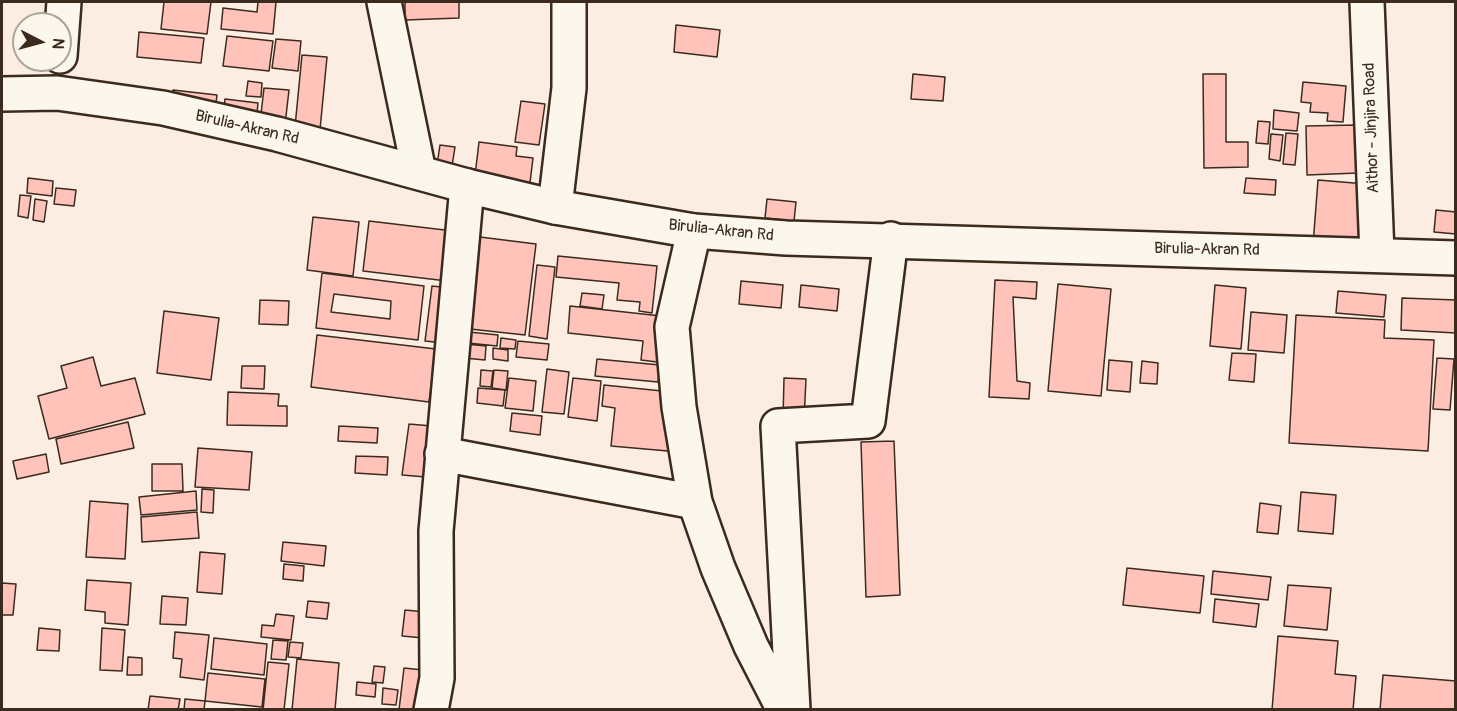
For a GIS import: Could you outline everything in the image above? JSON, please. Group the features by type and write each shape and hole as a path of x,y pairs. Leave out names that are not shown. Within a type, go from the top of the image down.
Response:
{"main road":[{"path":"384,2 419,172"},
{"path":"555,207 569,88 569,2"},
{"name":"Aithor - Jinjira Road","path":"1367,2 1377,254"},
{"path":"57,93 59,72"},
{"name":"Birulia-Akran Rd","path":"2,94 57,93 163,108 277,134 467,186 555,207 694,231 786,238 891,239 1455,258"},
{"path":"431,710 437,678 436,531 467,186"},
{"path":"694,231 672,327 679,407 695,502 718,568 751,646 784,710"},
{"path":"793,710 778,426 868,421 891,239"},
{"path":"442,454 695,502"}],"building":[{"path":"164,2 211,2 207,34 161,29"},
{"path":"258,2 276,2 273,34 221,29 223,8 257,12"},
{"path":"405,2 459,2 459,18 405,20"},
{"path":"676,25 720,30 717,57 674,52"},
{"path":"139,32 204,38 201,63 137,57"},
{"path":"227,36 273,41 269,71 223,66"},
{"path":"276,39 301,41 298,71 272,68"},
{"path":"302,55 327,57 319,140 294,137"},
{"path":"913,74 945,77 943,101 911,99"},
{"path":"1203,74 1226,74 1226,142 1248,142 1248,167 1204,168"},
{"path":"248,81 262,83 261,97 246,96"},
{"path":"1303,82 1346,86 1343,122 1327,121 1328,113 1310,112 1311,103 1301,102"},
{"path":"264,88 289,90 283,142 258,140"},
{"path":"173,90 217,95 214,120 171,115"},
{"path":"225,99 258,103 255,133 222,129"},
{"path":"521,101 545,104 539,145 515,142"},
{"path":"1274,110 1299,113 1297,131 1273,129"},
{"path":"1258,121 1270,122 1268,144 1256,143"},
{"path":"1357,125 1358,173 1307,175 1306,126"},
{"path":"1286,133 1298,134 1295,165 1283,164"},
{"path":"1271,134 1283,135 1280,161 1269,159"},
{"path":"479,142 517,147 516,156 533,158 527,207 472,201"},
{"path":"440,145 455,147 452,166 437,165"},
{"path":"28,178 53,181 52,196 27,193"},
{"path":"1246,178 1276,180 1275,195 1244,193"},
{"path":"1318,180 1366,184 1360,249 1313,245"},
{"path":"56,188 76,190 74,206 54,204"},
{"path":"20,195 31,196 28,218 18,216"},
{"path":"35,199 47,201 44,222 33,220"},
{"path":"767,199 796,202 794,221 765,218"},
{"path":"1436,210 1456,212 1456,234 1434,232"},
{"path":"313,217 359,222 353,276 307,270"},
{"path":"369,221 453,231 447,281 363,271"},
{"path":"472,236 536,244 525,335 461,328"},
{"path":"558,256 657,266 652,313 639,311 640,302 617,300 619,283 556,277"},
{"path":"537,265 555,267 547,339 529,336"},
{"path":"322,273 424,286 418,340 316,328","holes":["334,294 391,301 390,319 331,312"]},
{"path":"995,280 1037,282 1036,299 1013,297 1017,381 1030,383 1029,399 989,397"},
{"path":"741,281 783,285 781,308 739,304"},
{"path":"1058,284 1111,289 1101,396 1048,391"},
{"path":"801,285 839,289 837,311 799,307"},
{"path":"1215,285 1246,288 1241,349 1210,346"},
{"path":"432,286 450,288 444,343 425,341"},
{"path":"1338,291 1386,295 1384,317 1336,313"},
{"path":"582,293 604,295 602,309 580,306"},
{"path":"1402,298 1456,300 1456,333 1401,330"},
{"path":"260,300 289,301 288,325 259,324"},
{"path":"570,306 661,316 657,362 641,360 643,341 568,333"},
{"path":"164,311 219,318 211,380 157,373"},
{"path":"1251,312 1287,315 1284,353 1248,350"},
{"path":"1296,315 1385,320 1384,338 1434,340 1428,451 1289,443"},
{"path":"469,332 498,335 497,346 468,343"},
{"path":"317,335 436,349 429,402 311,387"},
{"path":"501,338 516,340 515,349 500,348"},
{"path":"518,341 549,344 547,360 516,357"},
{"path":"455,343 486,346 485,360 454,357"},
{"path":"493,348 508,350 508,361 493,359"},
{"path":"1232,353 1256,354 1254,382 1229,380"},
{"path":"93,357 101,386 135,378 145,414 49,439 38,396 67,388 61,366"},
{"path":"1437,358 1454,359 1450,410 1433,409"},
{"path":"597,359 660,365 658,382 595,376"},
{"path":"1109,360 1132,362 1130,392 1107,390"},
{"path":"1142,361 1158,363 1157,384 1140,383"},
{"path":"242,366 265,366 264,389 241,388"},
{"path":"547,369 569,372 564,414 542,412"},
{"path":"481,370 493,371 491,387 480,386"},
{"path":"494,370 508,371 506,390 492,388"},
{"path":"509,378 536,381 533,411 505,408"},
{"path":"573,378 601,381 597,421 568,417"},
{"path":"784,378 806,379 804,420 783,419"},
{"path":"604,385 662,391 668,451 611,446 615,408 602,406"},
{"path":"478,388 505,390 503,406 477,403"},
{"path":"228,392 279,394 278,406 287,406 287,426 227,425"},
{"path":"512,413 542,416 540,435 510,431"},
{"path":"128,422 134,448 61,464 56,439"},
{"path":"409,424 432,426 426,477 402,475"},
{"path":"339,426 378,428 377,443 338,441"},
{"path":"894,441 900,595 866,597 861,442"},
{"path":"198,448 252,452 249,490 195,487"},
{"path":"46,454 49,472 17,479 13,461"},
{"path":"356,456 388,457 387,475 355,473"},
{"path":"152,464 182,464 183,491 152,491"},
{"path":"202,489 214,490 213,513 201,512"},
{"path":"196,491 197,510 141,515 139,497"},
{"path":"1301,492 1336,495 1333,534 1298,531"},
{"path":"90,501 128,504 125,559 86,557"},
{"path":"1260,503 1281,506 1278,534 1257,532"},
{"path":"197,512 199,538 142,542 141,517"},
{"path":"283,542 326,546 324,566 281,561"},
{"path":"200,552 225,554 222,594 197,592"},
{"path":"284,564 304,566 303,581 283,579"},
{"path":"1127,568 1204,576 1200,613 1123,605"},
{"path":"1213,571 1271,577 1268,600 1211,594"},
{"path":"87,580 131,583 128,625 105,623 105,612 85,610"},
{"path":"2,583 16,584 13,615 2,615"},
{"path":"1288,585 1331,588 1327,630 1284,626"},
{"path":"162,596 188,598 186,625 160,624"},
{"path":"1215,599 1259,604 1256,627 1213,622"},
{"path":"308,601 329,603 327,619 306,617"},
{"path":"405,610 426,612 424,638 402,636"},
{"path":"276,614 294,616 291,640 261,637 262,625 274,626"},
{"path":"39,628 60,630 59,651 37,650"},
{"path":"102,628 125,630 122,671 100,670"},
{"path":"175,632 209,635 204,680 180,677 182,659 173,658"},
{"path":"1278,636 1338,641 1335,674 1356,676 1353,710 1272,710"},
{"path":"214,638 267,644 264,675 211,669"},
{"path":"273,640 288,641 286,660 271,659"},
{"path":"290,642 303,643 301,658 288,657"},
{"path":"128,657 142,658 142,675 127,675"},
{"path":"297,659 339,663 335,710 292,710"},
{"path":"268,662 289,664 284,710 263,710"},
{"path":"374,666 385,667 383,683 372,682"},
{"path":"404,668 423,670 419,710 399,710"},
{"path":"208,673 265,679 262,707 205,701"},
{"path":"1383,675 1456,681 1456,710 1380,710"},
{"path":"357,682 376,684 375,697 356,695"},
{"path":"383,688 398,690 396,705 382,704"},
{"path":"150,696 180,699 178,710 148,710"},
{"path":"185,699 205,701 204,710 184,710"}]}
